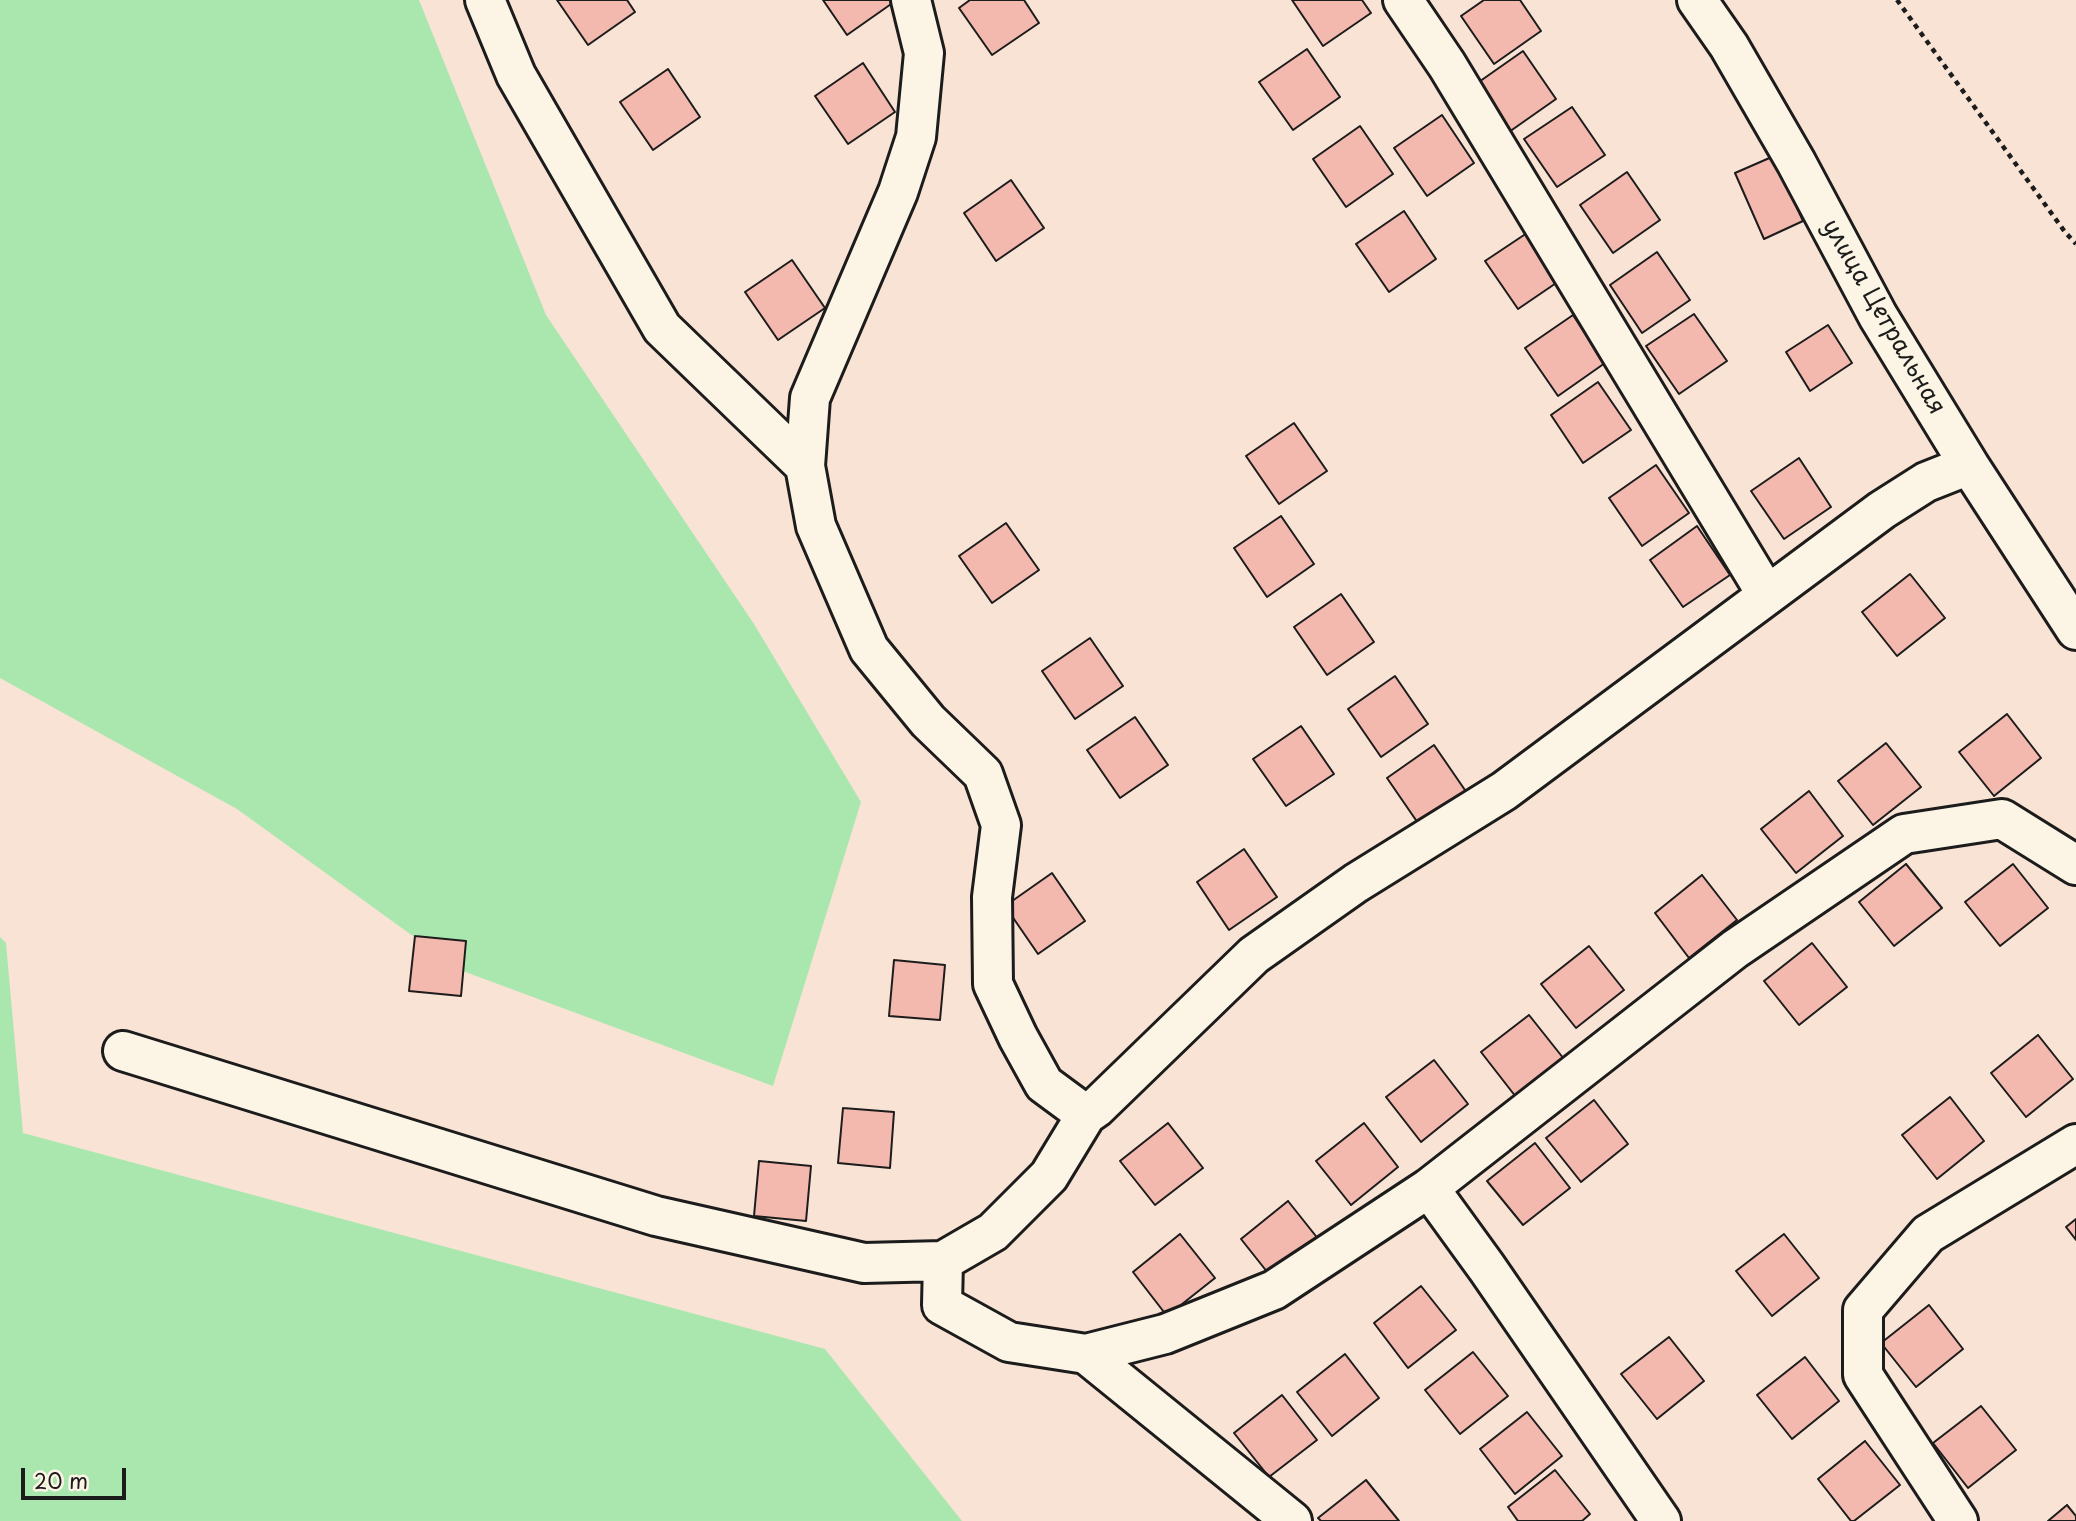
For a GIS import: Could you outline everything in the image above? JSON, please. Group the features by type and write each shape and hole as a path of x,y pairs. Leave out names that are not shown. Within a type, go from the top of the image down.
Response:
{"street":[{"path":"485,0 516,75 662,328 805,466"},
{"path":"911,0 924,53 916,137 898,192 810,398 805,466 816,526 869,649 928,721 983,774 1001,825 992,897 993,984 1044,1084 1086,1115"},
{"path":"1403,0 1447,65 1767,595"},
{"name":"улица Цетральная","path":"1697,0 1729,46 1796,162 1878,316 1969,466 2076,630"},
{"path":"123,1051 656,1216 864,1263 943,1261 993,1232 1049,1176 1086,1115 1254,955 1356,883 1504,791 1882,510 1926,482 1969,466"},
{"path":"943,1261 942,1305 1009,1342 1086,1354 1165,1334 1274,1290 1429,1188 1735,949 1904,834 2002,819 2076,865"},
{"path":"1958,1521 1863,1375 1863,1310 1928,1234 2076,1144"},
{"path":"1429,1188 1661,1521"},
{"path":"1086,1354 1292,1521"}],"path":[{"path":"1897,0 2076,244"}],"green space":[{"path":"0,0 419,0 546,315 754,624 861,802 773,1086 460,970 237,809 0,678"},
{"path":"0,937 6,943 23,1133 825,1349 962,1521 0,1521"}],"building":[{"path":"557,0 627,0 635,12 588,45"},
{"path":"823,0 893,0 894,2 847,35"},
{"path":"970,0 1024,0 1039,23 992,55 959,8"},
{"path":"1292,0 1362,0 1371,13 1323,46"},
{"path":"1484,0 1520,0 1541,31 1494,64 1461,16"},
{"path":"1307,49 1340,97 1293,130 1259,82"},
{"path":"1523,51 1556,99 1509,132 1476,84"},
{"path":"863,63 895,112 848,144 815,96"},
{"path":"668,69 700,117 653,150 620,102"},
{"path":"1572,107 1605,155 1557,187 1524,139"},
{"path":"1442,115 1474,163 1427,196 1394,148"},
{"path":"1360,126 1393,174 1346,207 1313,159"},
{"path":"1774,156 1803,221 1764,239 1735,173"},
{"path":"1627,172 1660,220 1613,253 1580,205"},
{"path":"1011,180 1044,228 996,261 964,213"},
{"path":"1404,211 1436,259 1389,292 1356,244"},
{"path":"1533,229 1565,277 1518,309 1485,261"},
{"path":"1657,252 1690,300 1642,333 1610,285"},
{"path":"792,260 825,308 778,340 745,292"},
{"path":"1694,314 1727,361 1679,394 1646,346"},
{"path":"1573,315 1605,363 1558,396 1525,348"},
{"path":"1828,325 1852,363 1810,391 1786,352"},
{"path":"1598,382 1631,430 1583,463 1551,415"},
{"path":"1294,423 1327,471 1279,504 1246,456"},
{"path":"1799,458 1831,507 1784,539 1751,491"},
{"path":"1656,465 1689,513 1642,546 1609,498"},
{"path":"1281,516 1314,564 1267,597 1234,548"},
{"path":"1006,523 1039,570 992,603 959,556"},
{"path":"1697,526 1730,575 1683,607 1650,560"},
{"path":"1910,574 1945,618 1897,656 1862,612"},
{"path":"1341,594 1374,642 1327,675 1294,627"},
{"path":"1090,638 1123,686 1075,719 1042,671"},
{"path":"1395,676 1428,724 1381,757 1348,709"},
{"path":"2007,714 2041,758 1994,796 1959,752"},
{"path":"1135,717 1168,765 1120,798 1087,750"},
{"path":"1301,726 1334,774 1286,806 1253,759"},
{"path":"1886,743 1921,787 1873,825 1838,781"},
{"path":"1434,745 1467,793 1420,826 1387,778"},
{"path":"1809,791 1843,836 1796,873 1761,829"},
{"path":"1244,849 1277,897 1229,930 1197,882"},
{"path":"1906,864 1942,908 1894,946 1859,902"},
{"path":"2013,864 2048,908 2000,946 1965,902"},
{"path":"1052,873 1085,921 1038,954 1005,906"},
{"path":"1702,875 1737,920 1689,958 1655,913"},
{"path":"415,936 466,941 461,996 409,991"},
{"path":"1812,943 1847,987 1799,1025 1764,981"},
{"path":"1589,946 1624,990 1576,1028 1541,984"},
{"path":"894,960 945,965 940,1020 889,1016"},
{"path":"1529,1015 1564,1059 1516,1097 1481,1052"},
{"path":"2038,1035 2073,1079 2026,1117 1991,1073"},
{"path":"1434,1060 1468,1104 1421,1142 1386,1097"},
{"path":"1950,1097 1984,1141 1937,1179 1902,1135"},
{"path":"1594,1100 1628,1144 1581,1182 1546,1138"},
{"path":"843,1108 894,1112 890,1168 838,1163"},
{"path":"1168,1123 1203,1168 1155,1205 1120,1161"},
{"path":"1364,1123 1398,1167 1351,1205 1316,1161"},
{"path":"1535,1143 1570,1188 1523,1225 1487,1181"},
{"path":"759,1161 811,1166 806,1221 754,1216"},
{"path":"1288,1201 1323,1245 1276,1283 1241,1239"},
{"path":"2076,1219 2076,1240 2066,1227"},
{"path":"1180,1234 1215,1278 1167,1316 1133,1272"},
{"path":"1784,1234 1819,1278 1772,1316 1736,1271"},
{"path":"1421,1286 1456,1330 1408,1368 1374,1323"},
{"path":"1929,1305 1963,1349 1916,1387 1881,1343"},
{"path":"1669,1337 1704,1381 1657,1419 1621,1374"},
{"path":"1473,1352 1508,1396 1460,1434 1425,1390"},
{"path":"1345,1354 1379,1398 1332,1436 1297,1392"},
{"path":"1805,1357 1839,1401 1792,1439 1757,1395"},
{"path":"1282,1395 1317,1440 1269,1477 1234,1433"},
{"path":"1981,1406 2016,1450 1968,1488 1933,1443"},
{"path":"1527,1412 1562,1456 1515,1494 1480,1449"},
{"path":"1865,1441 1900,1485 1851,1521 1818,1479"},
{"path":"1555,1470 1590,1514 1582,1521 1518,1521 1508,1507"},
{"path":"1366,1480 1399,1521 1321,1521 1318,1518"},
{"path":"2067,1505 2076,1516 2076,1521 2048,1521"}]}
